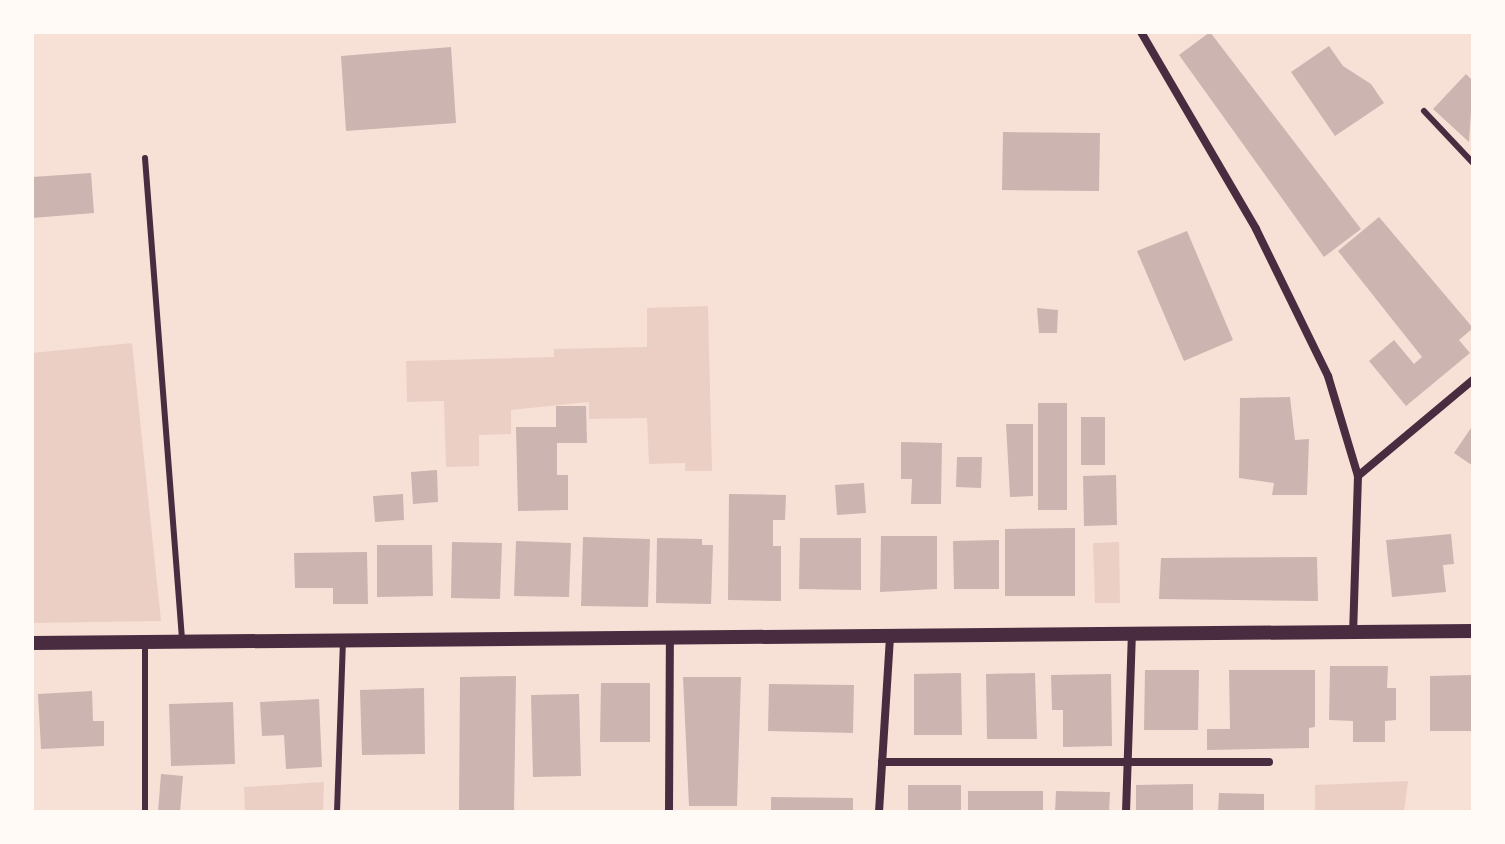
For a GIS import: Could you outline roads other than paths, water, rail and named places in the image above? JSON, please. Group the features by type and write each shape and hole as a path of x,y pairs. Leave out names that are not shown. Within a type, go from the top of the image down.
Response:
{"street":[{"path":"1141,32 1256,229 1328,376 1358,476 1353,632"},
{"path":"1358,476 1473,380"},
{"path":"32,643 1132,631 1473,631"},
{"path":"1126,812 1132,631"},
{"path":"669,812 670,635"},
{"path":"879,812 890,635"},
{"path":"882,762 1269,762"}],"lane":[{"path":"1424,111 1473,163"},
{"path":"145,158 182,642"},
{"path":"337,812 343,638"},
{"path":"145,642 145,812"}]}
